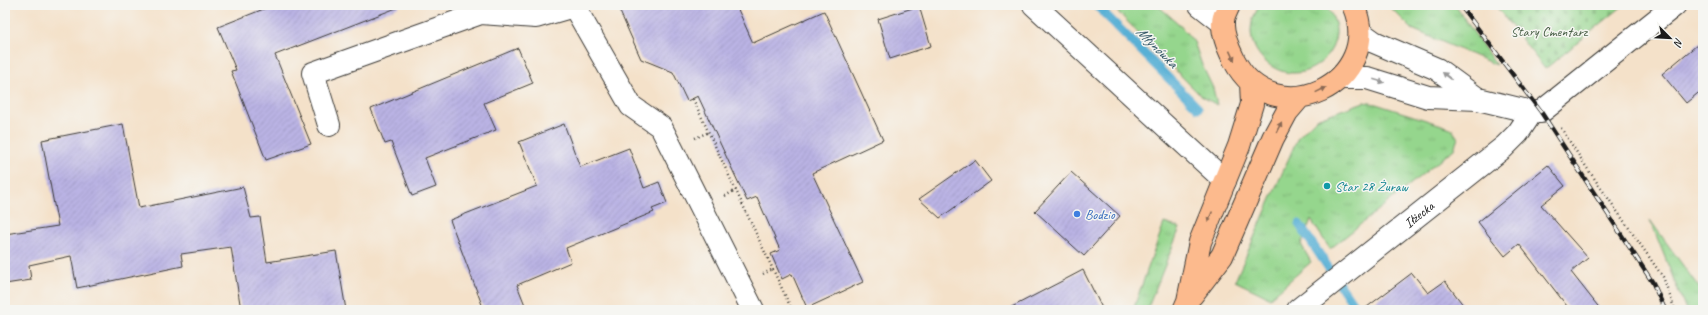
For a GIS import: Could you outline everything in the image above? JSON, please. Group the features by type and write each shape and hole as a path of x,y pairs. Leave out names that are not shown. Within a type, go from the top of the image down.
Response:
{"main road":[{"path":"1226,14 1226,41 1240,71 1251,82 1263,90 1277,96 1300,98 1324,90 1341,78 1349,66 1357,50 1360,32 1357,14 1353,5"},
{"path":"1186,306 1200,242 1225,181 1252,104 1251,82"},
{"path":"1186,306 1222,256 1273,138 1286,112 1300,98"}],"street":[{"path":"1034,5 1225,181"},
{"path":"1200,5 1226,14"},
{"path":"1341,78 1367,78 1428,97 1478,99 1532,112 1540,112 1675,5"},
{"path":"329,125 313,73 481,14 536,16 574,6 631,106 660,126 752,310"},
{"path":"1360,32 1374,42 1437,68 1478,99"},
{"name":"Iłżecka","path":"1298,310 1504,147 1518,133 1532,112"}],"path":[{"path":"1581,5 1583,8 1586,5"},
{"path":"693,99 792,310"},
{"path":"1563,131 1663,278 1675,310"},
{"path":"693,139 709,132"},
{"path":"721,198 736,190"}],"green space":[{"path":"1111,5 1157,5 1178,23 1194,42 1202,65 1213,88 1217,105 1201,96"},
{"path":"1260,5 1326,5 1336,26 1336,34 1331,49 1322,62 1308,70 1292,73 1276,69 1263,60 1254,46 1251,31 1255,14"},
{"path":"1388,5 1455,5 1496,65 1412,29"},
{"name":"Stary Cmentarz","path":"1495,5 1624,5 1545,69"},
{"path":"1364,102 1376,104 1451,128 1458,138 1454,149 1330,249 1311,220 1301,244 1311,262 1270,298 1235,281 1298,137 1316,119"},
{"path":"1650,220 1703,293 1703,310 1686,310"},
{"path":"1164,223 1180,228 1147,310 1133,310"}],"building":[{"path":"274,5 399,5 399,7 275,55 311,144 266,160 231,71 236,70 218,27"},
{"path":"617,5 736,5 753,43 824,11 883,140 812,173 863,282 807,308 792,274 782,279 771,254 780,250 757,197 747,201 698,96 687,101 673,72 641,59"},
{"path":"919,6 931,46 890,59 878,19"},
{"path":"1703,40 1703,89 1686,103 1662,74"},
{"path":"518,48 533,83 484,103 496,130 425,158 436,187 412,196 391,142 385,144 371,109"},
{"path":"123,124 139,208 243,187 251,218 260,217 267,262 336,251 346,310 241,310 231,247 181,254 183,266 77,288 71,256 29,265 31,280 5,284 5,234 58,226 42,140"},
{"path":"564,124 580,167 629,148 644,188 659,182 667,203 652,209 654,212 566,248 571,262 517,285 527,310 484,310 450,220 537,186 519,142"},
{"path":"975,160 991,181 940,218 919,199"},
{"path":"1548,165 1565,186 1541,205 1588,258 1571,272 1601,310 1570,310 1519,244 1505,256 1478,222"},
{"name":"Bodzio","path":"1071,172 1120,216 1084,256 1035,211"},
{"path":"1083,270 1103,310 1006,310 1066,279"},
{"path":"1412,273 1428,293 1445,281 1467,310 1363,310"}],"waterway":[{"name":"Młynówka","path":"1096,5 1198,108"},
{"name":"Młynówka","path":"1299,224 1357,310"}],"railway":[{"path":"1460,5 1541,112 1653,283 1665,310"}],"place":[{"name":"Star 28 Żuraw","path":"1327,186"},
{"name":"Bodzio","path":"1077,214"}]}
